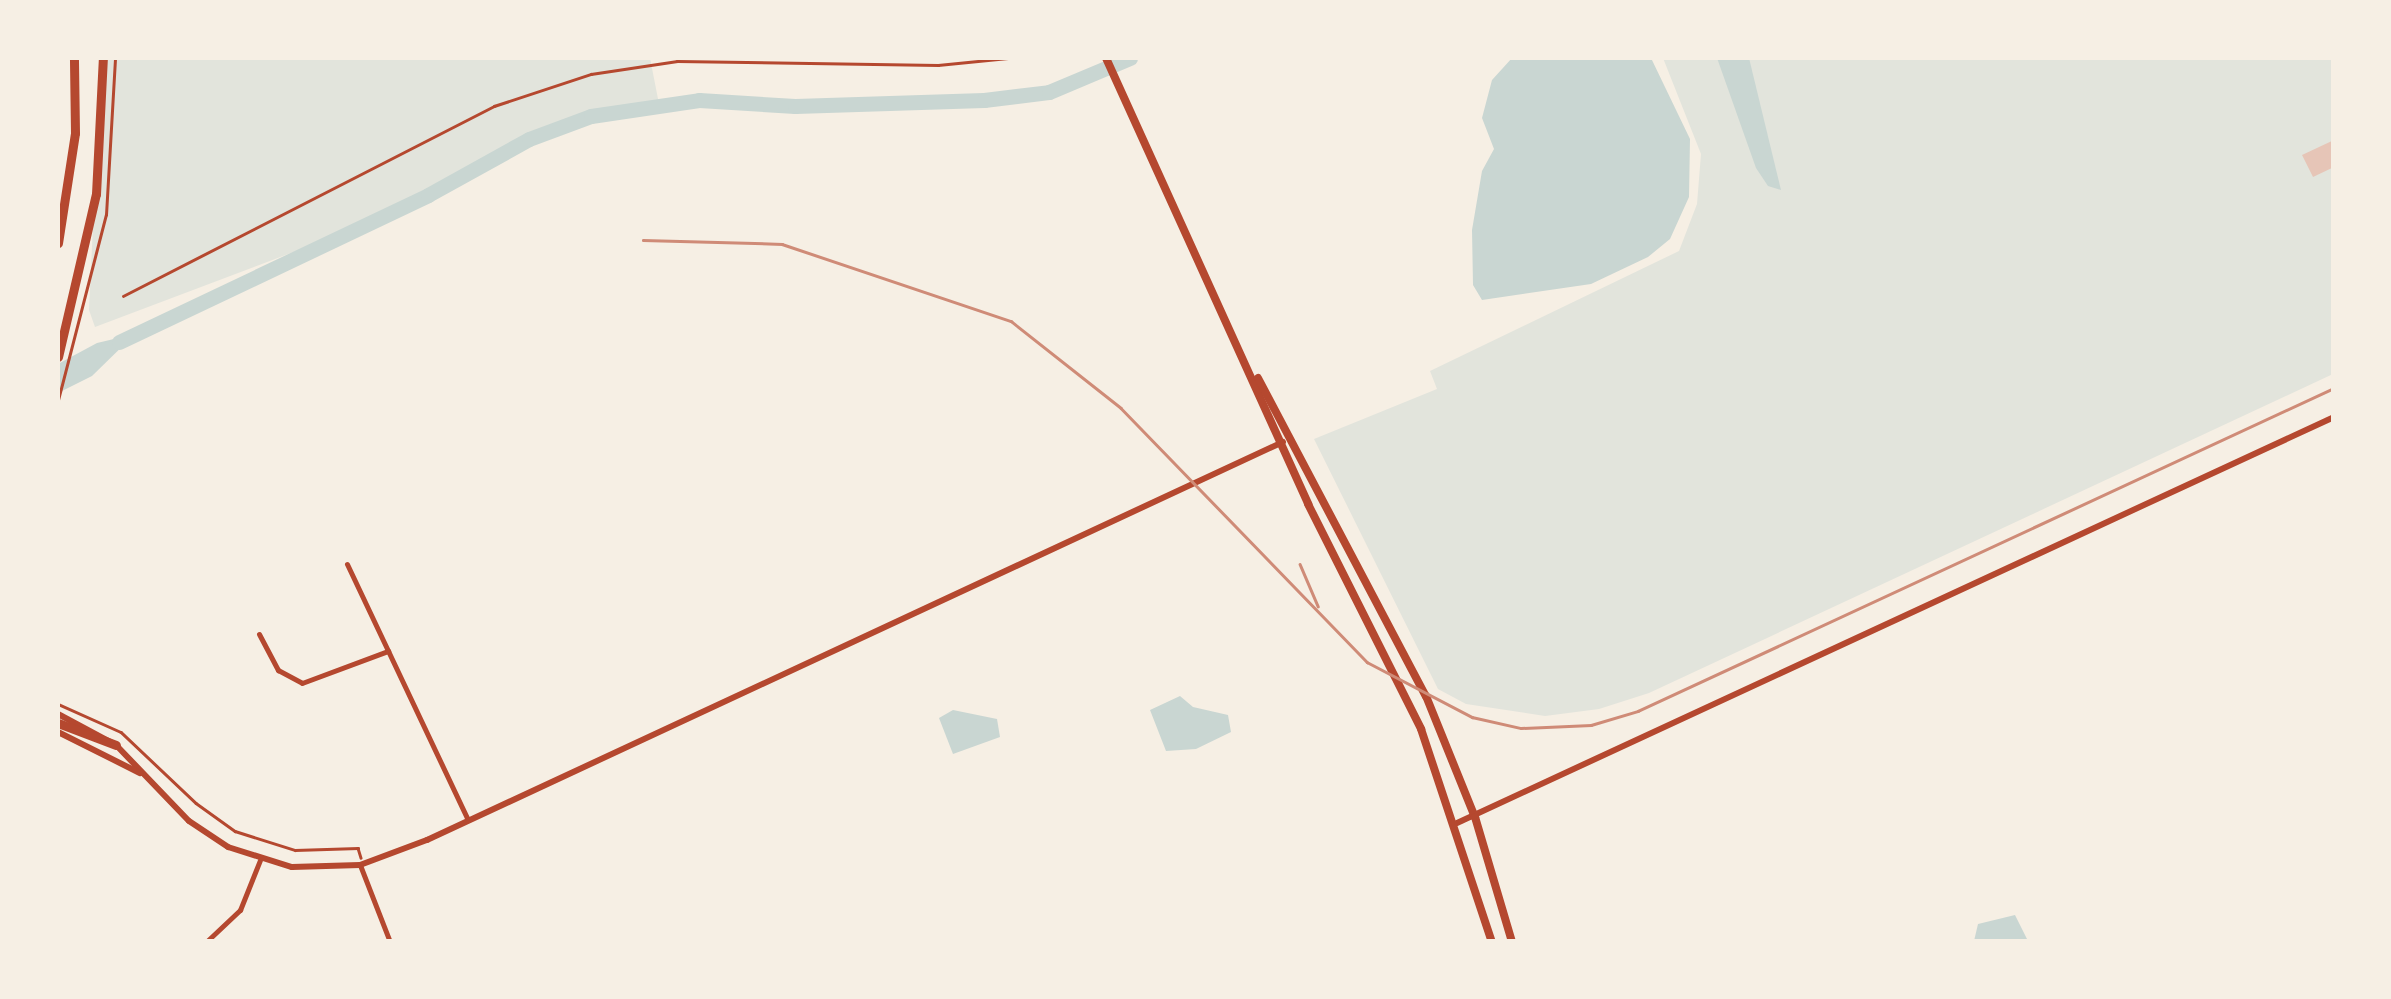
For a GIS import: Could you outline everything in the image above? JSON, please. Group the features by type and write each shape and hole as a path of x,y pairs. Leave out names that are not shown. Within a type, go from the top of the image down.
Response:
{"highway":[{"path":"58,243 75,133 74,58"},
{"path":"58,357 76,312 100,163 103,58"},
{"path":"58,723 116,745"}],"main road":[{"path":"1106,58 1244,353 1280,443 1421,729 1457,823 1492,942"},
{"path":"1244,353 1293,438 1426,696 1475,817 1512,942"}],"street":[{"path":"1457,823 2334,417"},
{"path":"58,714 116,745 201,831 260,860 308,868 360,860 468,820 1293,438"},
{"path":"348,564 468,820"},
{"path":"259,634 278,670 302,683 388,650"},
{"path":"58,732 150,779"},
{"path":"206,942 240,910 260,860"},
{"path":"360,860 390,942"}],"path":[{"path":"122,296 484,110 577,78 677,60 938,65 1008,58"},
{"path":"58,400 76,312"},
{"path":"58,704 122,732 196,804 235,831 295,850 358,848 360,860"}],"shaded area":[{"path":"101,58 650,58 659,104 560,126 349,231 95,327 89,310"},
{"path":"1512,58 1651,58 1690,139 1689,197 1670,239 1648,257 1591,284 1482,300 1473,285 1472,230 1482,171 1494,149 1482,118 1492,80"},
{"path":"1663,58 2333,58 2333,374 1649,693 1599,709 1545,716 1466,704 1438,689 1314,439 1437,389 1430,371 1679,251 1697,204 1701,154"},
{"path":"1717,58 1749,58 1781,190 1768,186 1756,168"},
{"path":"135,334 92,376 58,393 58,364 97,343"},
{"path":"1180,696 1193,707 1228,715 1231,732 1196,749 1166,751 1150,710"},
{"path":"953,710 997,719 1000,737 953,754 939,718"},
{"path":"2015,915 2028,941 1974,941 1978,924"}],"building":[{"path":"2334,140 2334,167 2313,177 2302,155"}],"waterway":[{"path":"119,342 428,195 529,139 591,116 699,100 795,106 984,100 1049,92 1130,58"}],"railway":[{"path":"643,240 782,244 1011,321 1121,408 1367,662 1472,717 1521,728 1591,725 1638,711 2334,388"},
{"path":"1300,564 1318,606"}]}
